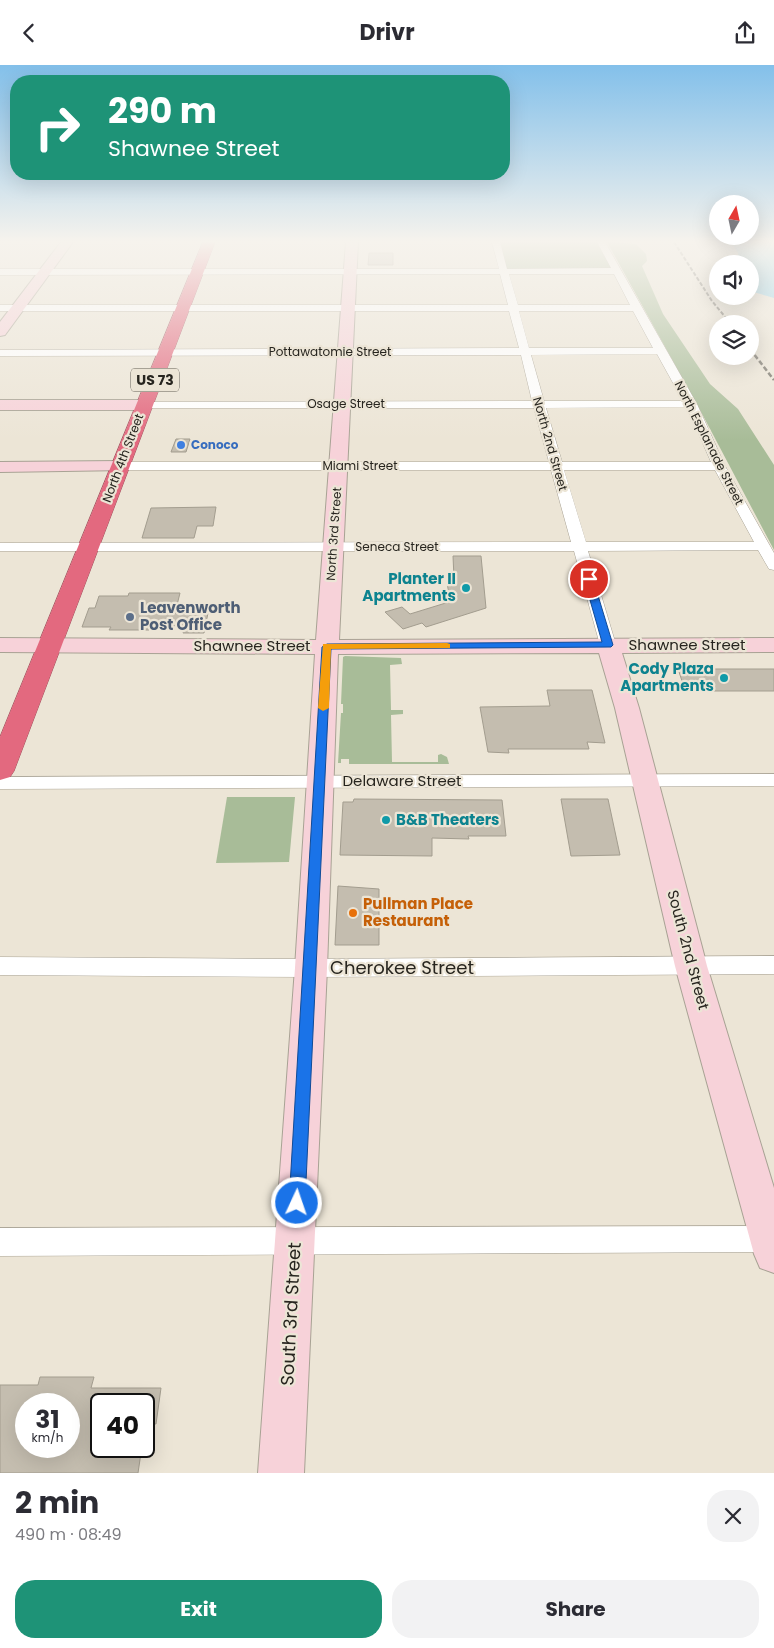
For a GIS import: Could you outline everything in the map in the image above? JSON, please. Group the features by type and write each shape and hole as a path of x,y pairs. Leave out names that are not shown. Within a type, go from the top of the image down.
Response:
{"highway":[{"name":"North 4th Street","path":"49,645 184,308"},
{"name":"US 73","path":"0,771 49,645"}],"street":[{"path":"0,308 637,308"},
{"path":"0,332 17,308"},
{"name":"North 3rd Street","path":"327,647 348,308"},
{"name":"North 2nd Street","path":"513,308 538,404 608,645"},
{"name":"North Esplanade Street","path":"637,308 691,404 719,466 774,566"},
{"name":"Pottawatomie Street","path":"0,353 660,351"},
{"name":"Osage Street","path":"0,405 691,404"},
{"name":"Miami Street","path":"0,467 719,466"},
{"name":"Seneca Street","path":"0,547 764,546"},
{"name":"Shawnee Street","path":"0,645 327,647 774,645"},
{"name":"South 2nd Street","path":"608,645 627,709 691,966 773,1244"},
{"name":"South 3rd Street","path":"281,1473 311,968 327,647"},
{"name":"Delaware Street","path":"0,783 774,780"},
{"name":"Cherokee Street","path":"0,966 311,968 774,965"},
{"path":"0,1242 295,1241 773,1244"}],"green space":[{"path":"643,308 660,308 710,384 738,409 774,465 774,550"},
{"path":"343,657 401,658 402,664 390,665 391,710 403,710 403,714 391,715 392,762 438,762 438,755 441,754 447,757 449,764 349,764 349,759 341,759 341,763 338,763 341,713 343,713 343,704 341,704"},
{"path":"227,797 295,797 289,862 216,863"}],"building":[{"name":"Conoco","path":"176,439 190,439 186,452 171,452"},
{"path":"216,507 213,526 197,526 194,538 142,538 151,508"},
{"name":"Planter II Apartments","path":"453,556 481,556 486,608 426,627 422,623 403,629 385,612 402,607 410,614 449,602 447,577 454,578"},
{"name":"Leavenworth Post Office","path":"129,593 180,593 175,613 208,613 204,633 183,633 185,626 150,626 149,630 109,630 111,627 82,627 89,608 95,608 99,596 128,596"},
{"name":"Cody Plaza Apartments","path":"678,669 774,669 774,691 688,691 685,690"},
{"path":"547,690 592,690 605,743 587,742 589,749 508,749 509,753 488,752 480,707 550,706"},
{"name":"B&B Theaters","path":"354,799 502,800 506,836 468,836 469,839 432,838 432,856 340,855 343,802 353,802"},
{"path":"561,799 608,799 620,855 571,856"},
{"name":"Pullman Place Restaurant","path":"338,886 379,889 379,945 335,945"},
{"path":"40,1377 94,1377 91,1388 161,1388 156,1424 155,1393 90,1393 90,1458 140,1458 138,1473 0,1473 0,1385 38,1385"}],"railway":[{"path":"718,308 724,315"},
{"path":"759,361 774,380"}],"slow traffic":[{"path":"323,708 327,647 447,646"}],"place":[{"name":"Conoco","path":"181,445"},
{"name":"Planter II Apartments","path":"466,588"},
{"name":"Leavenworth Post Office","path":"130,617"},
{"name":"Cody Plaza Apartments","path":"724,678"},
{"name":"B&B Theaters","path":"386,820"},
{"name":"Pullman Place Restaurant","path":"353,913"}],"route":[{"path":"297,1203 327,647 608,645 589,579"}]}
